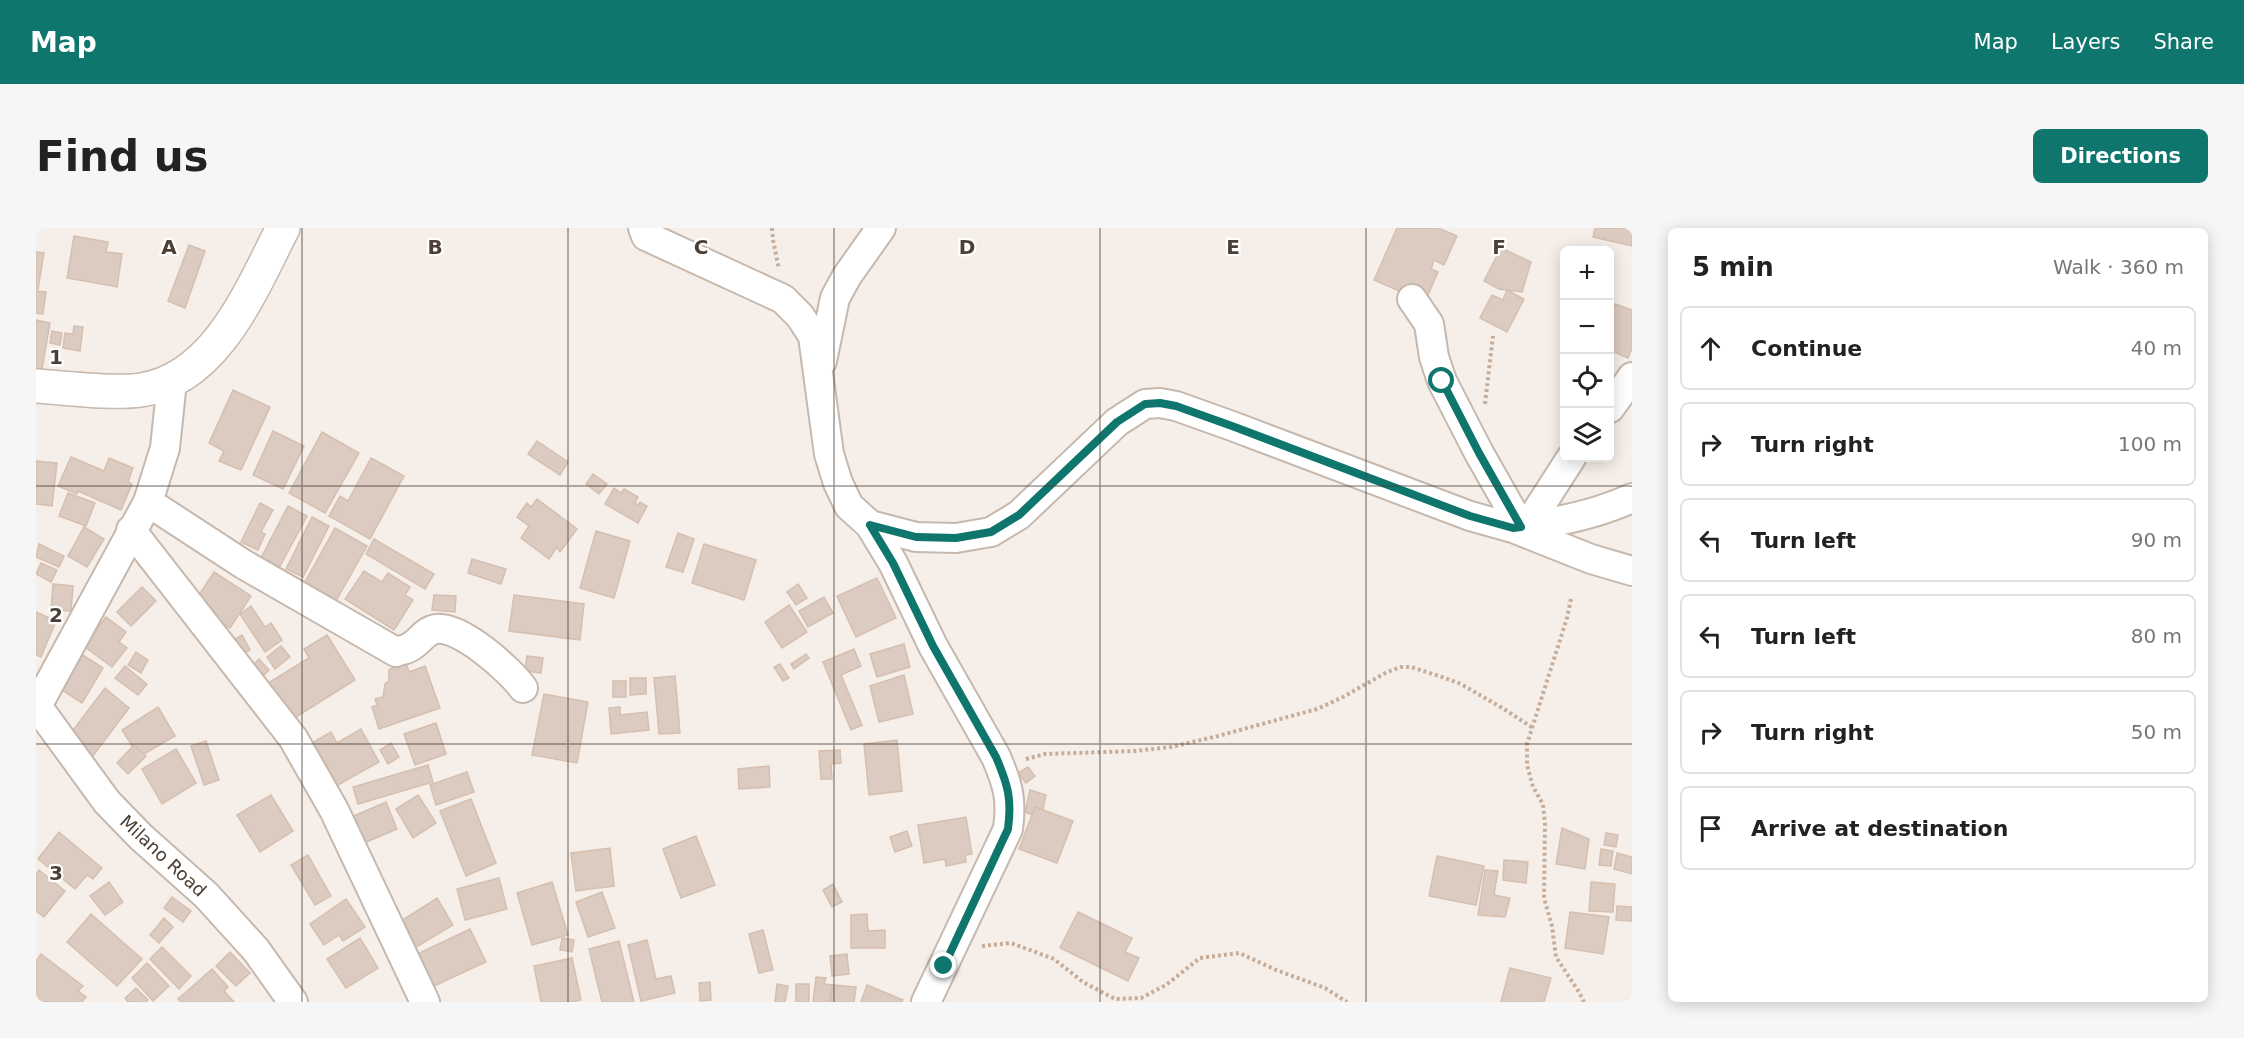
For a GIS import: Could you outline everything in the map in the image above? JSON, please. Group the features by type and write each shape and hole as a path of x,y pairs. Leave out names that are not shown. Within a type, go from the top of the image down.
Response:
{"street":[{"path":"36,386 141,390 172,381 204,358 237,317 283,228"},
{"path":"642,228 646,236 783,299 800,316 813,336 829,454 838,483 849,506 870,525 893,563 933,646 996,757 1004,776 1011,806 1008,829 926,1002"},
{"path":"820,378 835,298 847,276 881,228"},
{"path":"1412,299 1428,324 1434,357 1442,381 1479,453 1521,526"},
{"path":"1614,402 1632,377"},
{"path":"36,707 148,502 165,448 172,381"},
{"path":"870,525 916,537 956,538 991,532 1019,515 1117,422 1145,404 1160,403 1176,406 1232,426 1470,516 1521,526 1591,559 1632,571"},
{"path":"1521,526 1568,462"},
{"path":"1521,526 1546,524 1596,513 1632,498"},
{"path":"148,502 243,564 396,652 411,647 426,632 437,628 452,632 485,652 515,676 523,688"},
{"path":"131,530 292,738 334,810 425,1002"},
{"name":"Milano Road","path":"36,707 107,802 141,837 206,895 235,926 256,950 293,1002"}],"path":[{"path":"772,228 783,299"},
{"path":"1485,406 1493,336"},
{"path":"1571,599 1527,744 1527,765 1533,787 1543,804 1544,898 1552,926 1556,957 1584,1002"},
{"path":"1004,776 1026,759 1045,754 1135,751 1171,747 1298,715 1326,705 1387,672 1401,667 1411,667 1461,684 1533,728"},
{"path":"944,966 982,946 1011,943 1053,959 1083,982 1115,999 1142,998 1166,985 1200,958 1239,953 1325,988 1347,1002"}],"building":[{"path":"1397,228 1438,228 1457,236 1444,265 1434,260 1431,269 1438,272 1425,302 1374,280"},
{"path":"1595,228 1632,228 1632,246 1593,237"},
{"path":"74,236 108,242 106,252 122,254 117,287 67,278"},
{"path":"189,245 205,251 185,308 168,301"},
{"path":"1501,248 1531,262 1522,292 1499,289 1484,281"},
{"path":"36,252 44,253 38,289 36,289"},
{"path":"1507,290 1524,299 1507,332 1480,318 1492,295 1503,300"},
{"path":"36,291 46,292 43,314 36,313"},
{"path":"1615,304 1632,310 1632,348 1628,358 1614,352"},
{"path":"36,320 50,323 42,369 36,368"},
{"path":"74,326 83,327 80,351 63,348 65,333 73,334"},
{"path":"52,331 62,333 60,345 50,343"},
{"path":"233,390 270,407 241,470 219,461 224,451 209,443"},
{"path":"273,431 304,446 283,489 253,475"},
{"path":"322,432 359,453 325,513 289,493"},
{"path":"537,441 568,462 560,475 528,454"},
{"path":"71,457 104,471 109,458 133,468 128,482 132,484 121,510 78,491 77,494 58,486"},
{"path":"371,458 404,476 370,539 329,516 340,496 348,501"},
{"path":"36,461 57,463 52,506 36,504"},
{"path":"593,474 607,484 599,494 586,484"},
{"path":"614,488 621,493 624,489 638,497 635,503 638,505 640,502 647,506 638,523 605,504"},
{"path":"68,493 95,503 86,526 59,516"},
{"path":"537,499 577,529 560,552 557,547 549,559 521,538 529,526 517,517 527,503 531,507"},
{"path":"260,503 273,510 261,532 265,534 258,550 241,542"},
{"path":"288,506 307,516 279,568 261,558"},
{"path":"312,517 329,526 303,577 286,569"},
{"path":"84,527 104,539 87,567 68,556"},
{"path":"335,528 367,546 332,608 300,591"},
{"path":"596,531 630,541 614,598 580,588"},
{"path":"678,533 694,539 683,572 666,567"},
{"path":"374,539 434,574 425,589 366,554"},
{"path":"39,544 64,556 59,567 36,557"},
{"path":"704,544 756,560 744,600 692,583"},
{"path":"472,559 506,569 501,584 468,573"},
{"path":"41,563 57,570 51,582 36,574"},
{"path":"364,571 382,582 388,573 410,587 405,595 413,600 394,630 345,599"},
{"path":"214,572 251,596 230,628 193,604"},
{"path":"877,578 896,618 856,637 837,596"},
{"path":"53,584 73,586 71,611 51,610"},
{"path":"798,584 807,598 796,605 787,592"},
{"path":"142,587 156,601 131,626 117,612"},
{"path":"434,595 456,596 455,612 432,610"},
{"path":"514,595 584,604 580,640 509,631"},
{"path":"824,597 833,613 808,627 799,611"},
{"path":"789,605 807,632 782,648 765,622"},
{"path":"251,606 265,627 271,623 282,640 265,652 240,614"},
{"path":"36,612 56,621 41,657 36,655"},
{"path":"106,617 126,632 119,642 127,648 112,667 84,646"},
{"path":"242,635 250,650 237,657 229,643"},
{"path":"327,635 355,680 288,722 265,685 309,658 304,649"},
{"path":"904,644 910,667 877,677 870,654"},
{"path":"281,646 290,657 275,669 267,657"},
{"path":"854,649 861,666 841,675 862,725 851,730 823,662"},
{"path":"75,650 103,668 82,703 54,685"},
{"path":"136,652 148,660 141,673 128,665"},
{"path":"806,654 809,658 794,669 791,664"},
{"path":"527,656 543,658 541,673 525,671"},
{"path":"259,659 269,670 255,684 245,673"},
{"path":"405,660 409,672 425,666 440,708 379,729 372,707 377,705 375,699 383,697 385,684 389,681 389,670"},
{"path":"780,664 789,678 783,681 774,667"},
{"path":"125,666 147,684 138,695 115,678"},
{"path":"904,675 913,714 879,722 870,686"},
{"path":"675,676 680,733 659,734 654,678"},
{"path":"630,678 646,678 646,694 630,695"},
{"path":"613,681 626,681 626,697 613,697"},
{"path":"105,688 129,708 89,761 64,742"},
{"path":"544,694 588,702 577,763 532,755"},
{"path":"158,707 175,736 139,757 122,730"},
{"path":"620,707 620,715 647,712 649,730 611,734 609,708"},
{"path":"436,723 446,754 415,765 404,734"},
{"path":"361,729 379,762 329,790 305,747 331,732 337,743"},
{"path":"897,740 902,791 869,795 864,744"},
{"path":"206,741 219,780 204,785 191,746"},
{"path":"391,743 399,757 388,764 380,750"},
{"path":"134,745 146,756 128,774 117,763"},
{"path":"176,749 196,783 162,804 142,769"},
{"path":"840,750 841,763 831,764 832,779 821,779 819,751"},
{"path":"428,765 433,782 358,804 353,787"},
{"path":"769,766 770,787 739,789 738,769"},
{"path":"1028,767 1035,776 1026,783 1018,773"},
{"path":"467,772 474,792 436,805 430,785"},
{"path":"1030,790 1046,795 1041,818 1025,812"},
{"path":"271,795 293,831 260,852 237,815"},
{"path":"418,795 436,823 413,838 396,809"},
{"path":"471,799 496,863 466,876 440,811"},
{"path":"386,802 397,829 364,843 342,821"},
{"path":"1035,807 1073,821 1057,863 1019,849"},
{"path":"966,817 972,854 965,855 966,862 946,866 945,859 924,863 918,825"},
{"path":"1562,828 1589,839 1585,869 1556,864"},
{"path":"907,831 912,846 895,852 890,837"},
{"path":"59,832 102,868 93,879 87,875 75,889 38,859"},
{"path":"1606,833 1618,835 1616,847 1604,845"},
{"path":"696,836 715,885 681,898 663,849"},
{"path":"610,848 614,886 576,891 571,853"},
{"path":"1601,849 1613,851 1611,866 1599,865"},
{"path":"1617,853 1632,857 1632,874 1614,869"},
{"path":"308,855 331,896 315,905 291,865"},
{"path":"1437,856 1484,866 1476,905 1429,896"},
{"path":"1504,860 1528,862 1526,883 1503,880"},
{"path":"39,870 65,891 44,917 36,911 36,874"},
{"path":"1485,870 1498,871 1494,895 1510,898 1505,917 1478,915"},
{"path":"499,878 507,909 465,920 457,889"},
{"path":"109,882 123,902 105,915 90,896"},
{"path":"552,882 568,935 532,945 517,893"},
{"path":"1591,882 1615,884 1613,912 1589,911"},
{"path":"833,884 842,902 832,907 823,890"},
{"path":"602,892 615,928 588,937 576,902"},
{"path":"172,897 191,911 183,922 164,908"},
{"path":"437,898 453,925 413,949 398,923"},
{"path":"346,899 365,927 343,941 339,935 324,945 310,924"},
{"path":"1617,906 1632,907 1632,921 1616,920"},
{"path":"1078,912 1132,938 1125,952 1139,958 1128,981 1060,948"},
{"path":"1570,912 1609,917 1603,954 1565,948"},
{"path":"91,914 142,959 117,986 67,942"},
{"path":"867,914 868,931 885,930 885,948 851,948 851,915"},
{"path":"164,918 173,927 159,943 150,935"},
{"path":"470,929 486,962 430,988 415,955"},
{"path":"763,930 773,970 759,973 749,934"},
{"path":"360,938 378,968 346,988 327,959"},
{"path":"562,938 574,940 572,952 560,950"},
{"path":"647,940 656,979 671,976 675,993 641,1001 628,945"},
{"path":"619,941 634,1002 602,1002 589,949"},
{"path":"162,947 191,976 179,989 150,959"},
{"path":"230,952 250,973 236,986 216,966"},
{"path":"41,954 83,986 78,991 86,997 82,1002 38,1002 36,1000 36,961"},
{"path":"847,954 849,974 832,976 830,956"},
{"path":"572,958 581,1000 541,1002 534,966"},
{"path":"147,963 169,986 153,1001 132,978"},
{"path":"1510,968 1551,978 1544,1002 1501,1002"},
{"path":"212,969 228,987 224,991 234,1002 181,1002 178,999"},
{"path":"816,977 826,978 824,984 832,985 830,1002 813,1002"},
{"path":"710,982 711,1000 700,1001 699,983"},
{"path":"777,984 788,986 785,1002 775,1002"},
{"path":"796,984 809,984 809,1002 796,1002"},
{"path":"833,985 856,987 854,1002 831,1002"},
{"path":"867,985 903,1000 902,1002 861,1002"},
{"path":"136,988 148,1000 146,1002 128,1002 125,998"}],"route":[{"path":"944,966 1008,829 1011,806 1004,776 996,757 933,646 912,599 870,525 916,537 956,538 991,532 1019,515 1117,422 1145,404 1160,403 1176,406 1232,426 1470,516 1513,528 1521,527 1442,381"}]}
